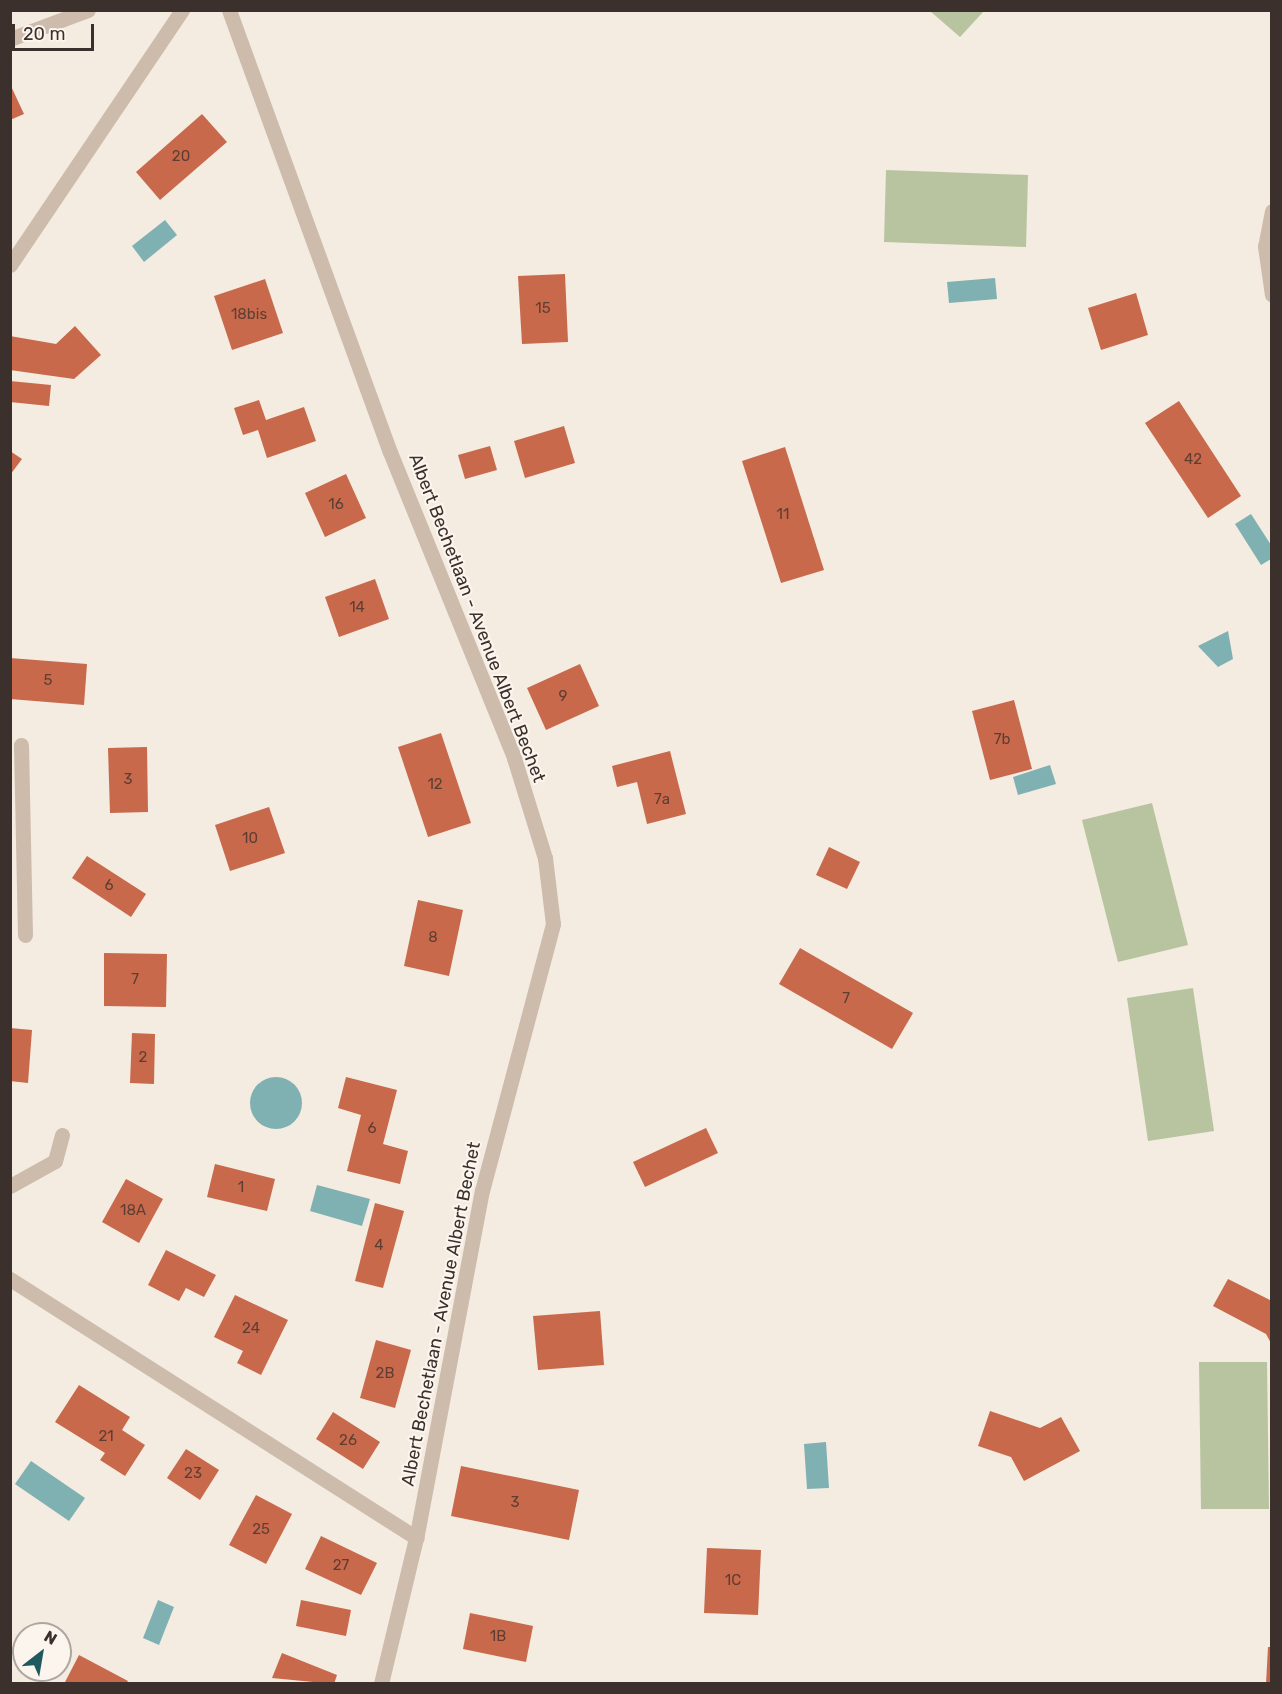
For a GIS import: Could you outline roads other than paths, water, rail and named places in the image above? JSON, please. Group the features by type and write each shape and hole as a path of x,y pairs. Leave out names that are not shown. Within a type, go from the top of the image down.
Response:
{"street":[{"path":"10,39 88,10"},
{"path":"10,266 182,10"},
{"name":"Albert Bechetlaan - Avenue Albert Bechet","path":"229,10 390,452 514,759 545,858 553,924 482,1190 416,1538 381,1683"},
{"path":"1272,211 1265,246 1272,295"},
{"path":"21,745 17,843 25,935"},
{"path":"10,1186 55,1161 62,1135"},
{"path":"10,1279 416,1538"}],"water":[{"path":"165,220 177,235 144,262 132,246"},
{"path":"995,278 997,299 949,303 947,282"},
{"path":"1251,514 1271,545 1271,559 1261,565 1235,524"},
{"path":"1228,631 1233,659 1218,667 1198,646"},
{"path":"1050,765 1056,784 1018,795 1013,777"},
{"path":"276,1077 290,1081 298,1089 302,1103 298,1117 290,1125 276,1129 262,1125 254,1117 250,1103 254,1089 262,1081"},
{"path":"317,1185 370,1199 362,1226 310,1211"},
{"path":"826,1442 829,1488 807,1489 804,1444"},
{"path":"31,1461 85,1498 69,1521 15,1484"},
{"path":"158,1600 174,1607 159,1645 143,1638"}]}
